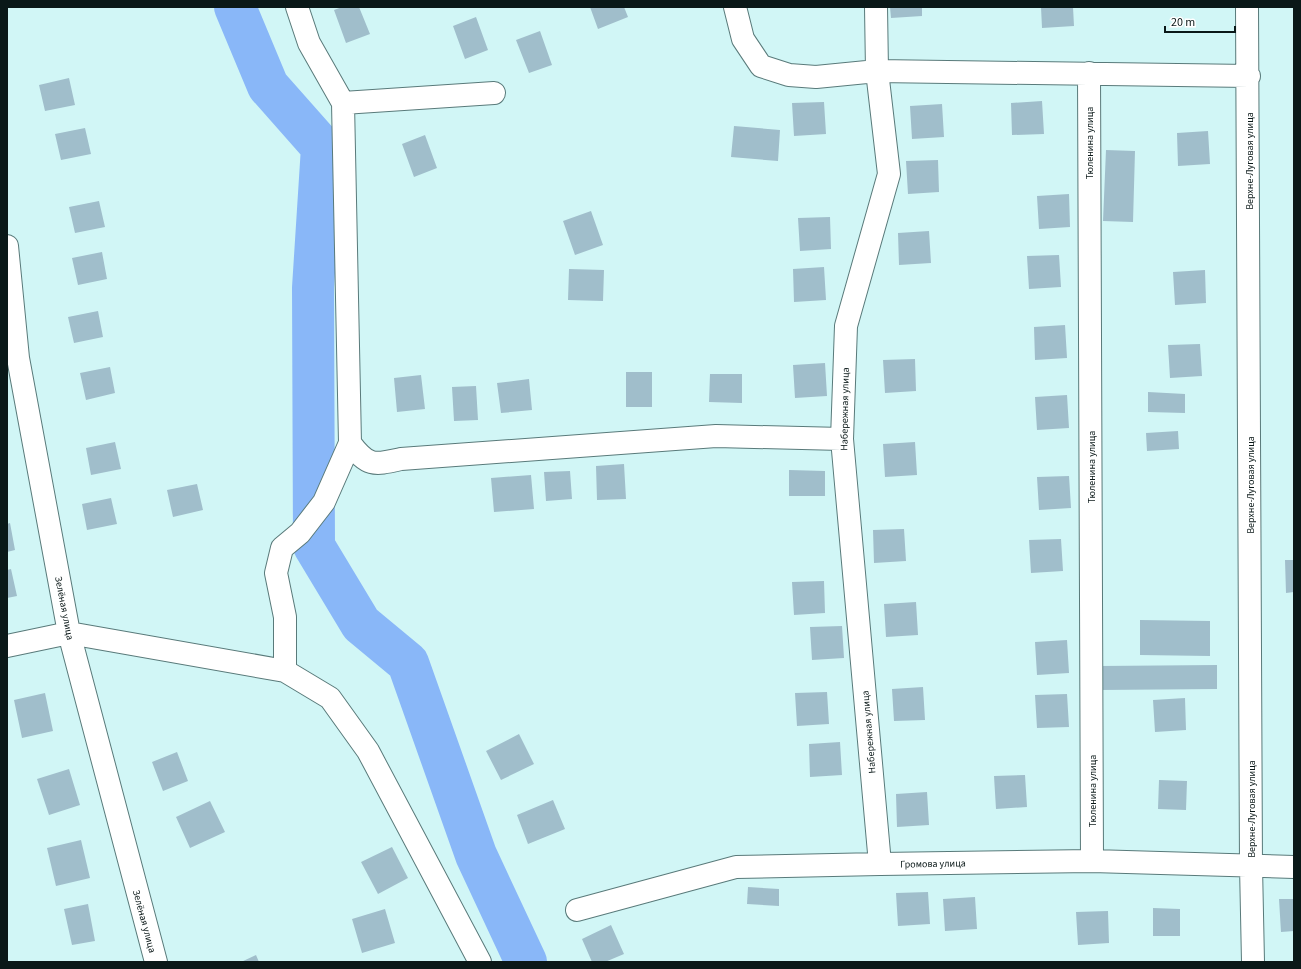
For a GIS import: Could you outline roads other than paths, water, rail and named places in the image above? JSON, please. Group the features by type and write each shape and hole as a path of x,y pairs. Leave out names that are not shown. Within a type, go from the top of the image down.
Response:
{"street":[{"path":"285,671 284,617 276,573 282,548 300,533 324,502 350,443 343,103 310,43 297,7"},
{"path":"735,7 743,39 762,66 789,75 816,77 876,71 1248,76"},
{"name":"Набережная улица","path":"876,7 876,71 889,174 846,326 842,440 880,864"},
{"name":"Верхне-Луговая улица","path":"1247,7 1251,866 1253,962"},
{"name":"Тюленина улица","path":"1089,73 1092,861"},
{"path":"343,103 494,93"},
{"name":"Зелёная улица","path":"7,246 18,358 69,633 156,962"},
{"path":"350,443 361,458 378,464 401,459 716,436 842,440"},
{"path":"7,646 69,633 285,671 330,698 368,752 480,962"},
{"name":"Громова улица","path":"577,910 736,868 1092,861 1294,867"}],"waterway":[{"path":"235,7 268,86 322,147 313,288 314,546 361,624 408,663 476,855 526,962"}]}
